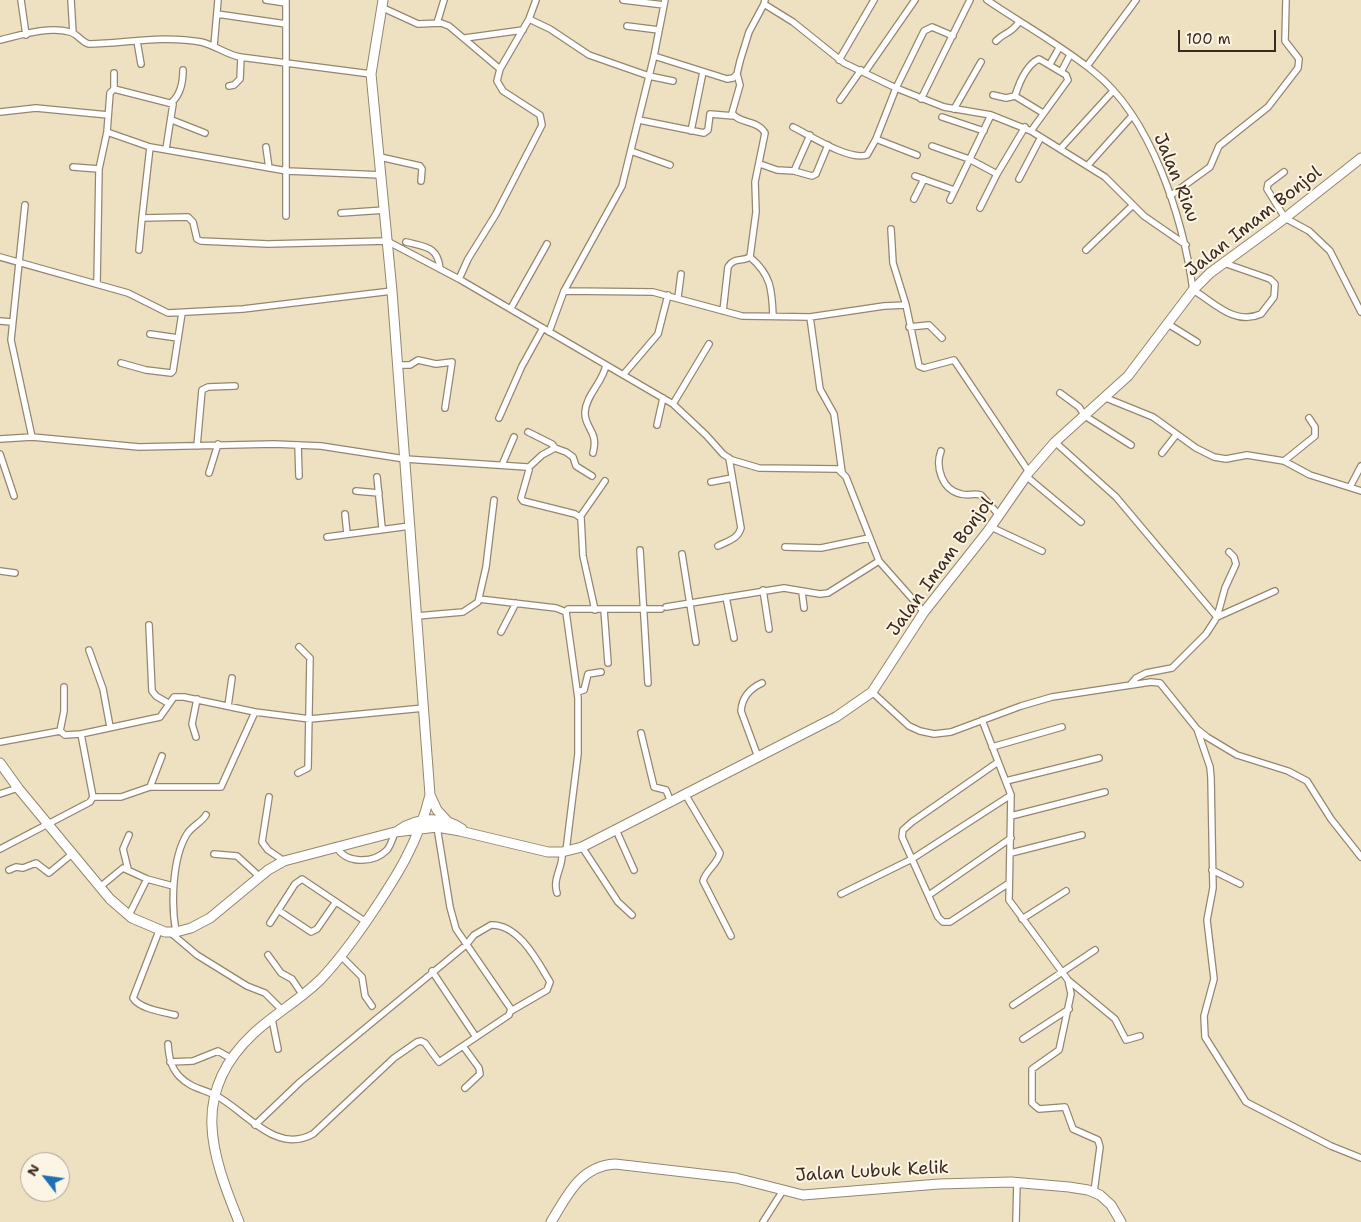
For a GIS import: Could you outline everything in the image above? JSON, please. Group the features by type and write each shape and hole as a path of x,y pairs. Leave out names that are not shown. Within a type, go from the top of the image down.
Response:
{"main road":[{"path":"239,1222 211,1138 210,1118 215,1095 232,1059 242,1045 320,980 341,956 366,922 403,866 420,830 430,795 392,291 371,74 382,3"},
{"name":"Jalan Imam Bonjol","path":"396,832 437,827 548,852 582,847 836,717 872,692 924,612 991,527 1028,474 1055,442 1106,398 1140,362 1193,290 1224,263 1361,158"},
{"path":"0,762 18,788 100,887 129,915 159,931 173,933 191,928 210,918 272,867 284,860 396,832 424,819"},
{"path":"430,795 437,810 448,822"},
{"name":"Jalan Imam Bonjol","path":"424,819 448,822 467,833"},
{"name":"Jalan Lubuk Kelik","path":"551,1222 577,1180 592,1169 609,1164 736,1178 782,1192 811,1196 939,1184 1017,1182 1094,1192"},
{"path":"1094,1192 1107,1200 1121,1222"}],"street":[{"path":"21,0 26,35"},
{"path":"70,0 73,33 82,42 89,44 187,40 214,46 232,56 371,74"},
{"path":"214,46 218,0"},
{"path":"266,0 286,2 287,171 284,204 286,216"},
{"path":"437,23 444,0"},
{"path":"459,279 468,259 496,214 542,125 540,115 500,89 497,81 500,68 529,19 536,0"},
{"path":"499,418 522,366 546,330 564,291 617,196 631,151 654,56 664,2 623,0"},
{"path":"839,60 874,0"},
{"path":"840,100 915,0"},
{"path":"921,99 970,0"},
{"name":"Jalan Riau","path":"987,0 1087,66 1114,91 1132,116 1153,151 1170,196 1186,245 1193,290"},
{"path":"1087,66 1136,0"},
{"path":"1170,196 1210,167 1219,146 1268,107 1298,68 1298,58 1285,41 1286,0"},
{"path":"734,116 732,113 740,84 737,74 749,32 764,2 798,25 839,60 921,99 954,109 991,115 1024,127 1061,148 1113,184 1155,225 1186,245"},
{"path":"382,3 418,24 437,23 453,28 500,68"},
{"path":"217,14 286,24"},
{"path":"529,19 550,29 589,55 649,76 673,81"},
{"path":"996,41 1002,36 1010,34 1019,22"},
{"path":"628,26 659,30"},
{"path":"793,127 852,155 865,156 876,140 896,88 926,29 932,28 953,36"},
{"path":"465,38 523,30"},
{"path":"0,40 46,31 73,33"},
{"path":"137,41 141,64"},
{"path":"1050,64 1059,48"},
{"path":"1061,72 1070,55"},
{"path":"654,56 729,79 737,74"},
{"path":"229,86 234,85 240,79 241,57"},
{"path":"1015,96 1022,78 1034,62 1039,59 1066,75 1068,81 1031,131"},
{"path":"954,109 981,62"},
{"path":"172,102 178,94 183,80 183,70"},
{"path":"97,284 99,169 106,132 110,93 114,89 114,72"},
{"path":"691,131 703,72"},
{"path":"114,89 172,102"},
{"path":"1061,148 1114,91"},
{"path":"993,94 1006,98 1015,96 1043,113"},
{"path":"166,150 174,107 172,102"},
{"path":"0,112 36,108 108,115"},
{"path":"639,120 706,133 710,114 734,116 756,124 764,130 765,137 755,182 756,218 750,257"},
{"path":"950,200 991,115"},
{"path":"1088,165 1132,116"},
{"path":"942,117 984,131"},
{"path":"172,120 205,133"},
{"path":"980,208 1024,127"},
{"path":"106,132 150,147 287,171 382,175"},
{"path":"794,171 810,135"},
{"path":"1018,179 1041,137"},
{"path":"876,140 917,155"},
{"path":"760,164 778,170 794,171 812,176 816,174 828,145"},
{"path":"266,146 269,168"},
{"path":"932,146 969,159 997,174"},
{"path":"138,250 150,147"},
{"path":"631,151 670,165"},
{"path":"380,158 420,166 422,169 421,181"},
{"path":"73,167 99,169"},
{"path":"1284,172 1267,188 1285,218 1309,231 1330,250 1361,312"},
{"path":"915,176 954,190"},
{"path":"914,199 924,179"},
{"path":"25,205 20,261 11,322 11,347 32,437"},
{"path":"1086,250 1133,205"},
{"path":"341,213 385,210"},
{"path":"142,218 188,216 193,222 197,239 201,241 268,244 387,241 511,308 673,404 729,458 750,467 834,468 842,472 846,477 879,562 924,612"},
{"path":"891,230 893,264 906,305 909,327 919,366 924,368 954,360 1028,474 1081,522"},
{"path":"406,242 435,252 439,258 440,269"},
{"path":"511,308 547,244"},
{"path":"0,256 128,293 157,310 168,313 243,309 392,291"},
{"path":"723,311 728,267 731,262 750,257"},
{"path":"750,257 764,270 772,289 774,316"},
{"path":"1193,290 1228,313 1253,316 1264,312 1274,297 1276,286 1273,282 1224,263"},
{"path":"678,298 681,274"},
{"path":"564,291 645,292 668,295 742,316 810,317 884,306 906,305"},
{"path":"623,375 658,334 668,295"},
{"path":"120,363 146,370 171,373 182,313"},
{"path":"810,317 820,389 834,414 842,472"},
{"path":"0,321 11,322"},
{"path":"1168,324 1197,342"},
{"path":"909,327 929,325 942,338"},
{"path":"150,334 178,338"},
{"path":"673,404 709,344"},
{"path":"398,365 410,365 418,360 436,364 452,362 445,408"},
{"path":"593,453 596,439 585,411 588,401 604,376 606,364"},
{"path":"197,446 202,390 208,387 235,386"},
{"path":"1060,393 1078,407 1085,416 1131,445"},
{"path":"656,425 663,398"},
{"path":"1106,398 1154,417 1176,435 1208,455 1220,459 1246,456 1284,461 1310,475 1361,491"},
{"path":"1284,461 1315,436 1315,428 1309,418"},
{"path":"528,432 552,444 555,448 566,452 573,457 576,466 592,476"},
{"path":"1162,453 1176,435"},
{"path":"0,439 32,437 139,447 218,444 298,445 345,449 404,458 528,468"},
{"path":"502,465 514,437"},
{"path":"1055,442 1116,497 1217,617"},
{"path":"208,473 218,444"},
{"path":"298,445 299,476"},
{"path":"555,448 542,455 528,468 521,498 523,501 580,517"},
{"path":"941,451 938,469 948,487 959,494 981,494 999,515"},
{"path":"0,454 14,496"},
{"path":"718,546 734,538 741,531 729,458"},
{"path":"1350,487 1361,466"},
{"path":"377,477 382,528"},
{"path":"711,482 732,478"},
{"path":"595,610 583,556 580,517 605,481"},
{"path":"356,491 378,492"},
{"path":"417,616 467,610 475,605 479,599 486,567 494,500"},
{"path":"345,514 347,534"},
{"path":"327,537 382,528 410,526"},
{"path":"991,527 1042,551"},
{"path":"785,547 821,548 869,538"},
{"path":"640,550 642,610 648,683"},
{"path":"1130,685 1136,678 1172,668 1181,661 1209,630 1217,617 1225,588 1236,564 1230,552"},
{"path":"682,554 696,642"},
{"path":"566,612 568,609 642,610 664,608 784,588 802,592 828,593 879,562"},
{"path":"0,571 15,573"},
{"path":"763,590 769,629"},
{"path":"1217,617 1275,591"},
{"path":"802,592 804,608"},
{"path":"726,597 734,638"},
{"path":"479,599 558,608 566,612"},
{"path":"501,632 516,603"},
{"path":"604,610 608,663"},
{"path":"557,893 555,882 563,860 578,754 577,692 566,612"},
{"path":"149,625 152,691 156,696 168,703"},
{"path":"298,773 308,768 310,720 310,658 299,647"},
{"path":"89,650 102,689 110,728"},
{"path":"577,692 584,690 588,674 601,672"},
{"path":"228,706 232,678"},
{"path":"758,757 741,711 742,705 752,689 762,683"},
{"path":"872,692 900,719 920,731 942,734 1052,697 1130,685 1160,683 1197,729 1237,755 1288,771 1307,781 1331,819 1361,857"},
{"path":"60,731 64,711 64,687"},
{"path":"0,742 60,731 65,735 81,734 160,717 174,697 197,699 255,712 310,720 424,708"},
{"path":"196,738 192,724 197,699"},
{"path":"92,797 120,796 150,788 221,787 255,712"},
{"path":"982,720 1012,796 1009,900 1068,980 1115,1019 1126,1040 1140,1036"},
{"path":"992,747 1062,727"},
{"path":"1197,729 1210,766 1211,778 1212,899 1207,920 1214,979 1204,1016 1204,1031 1207,1041 1246,1102 1331,1146 1361,1158"},
{"path":"0,849 90,802 92,797 81,734"},
{"path":"641,734 654,787 666,790 670,802"},
{"path":"150,788 162,756"},
{"path":"1006,781 1099,758"},
{"path":"998,762 903,830 902,837 938,917 943,922 950,922 1009,883"},
{"path":"0,794 18,788"},
{"path":"1011,816 1105,792"},
{"path":"686,794 720,853 716,864 707,873 703,881 731,936"},
{"path":"841,894 912,859 1012,796"},
{"path":"269,797 262,842 268,850 284,860"},
{"path":"206,815 186,836 172,886 173,933 197,955 247,986 265,994 282,1010"},
{"path":"437,827 453,919 466,944 511,1012"},
{"path":"616,830 634,870"},
{"path":"336,846 342,856 347,859 367,859 378,856 388,848 396,832"},
{"path":"128,869 123,849 130,835"},
{"path":"1010,853 1082,835"},
{"path":"929,895 1011,838"},
{"path":"582,847 618,902 632,914"},
{"path":"9,870 16,867 24,868 36,863 50,873 72,854"},
{"path":"214,854 237,856 260,877"},
{"path":"100,887 121,870 128,869 147,879 172,886"},
{"path":"1212,870 1240,884"},
{"path":"129,915 147,879"},
{"path":"270,922 295,884 302,880 366,922"},
{"path":"1022,919 1066,890"},
{"path":"278,910 311,932 314,932 335,903"},
{"path":"168,1044 170,1062 185,1081 202,1092 215,1095 255,1125 275,1135 288,1138 308,1137 401,1053 417,1042 425,1043 439,1062 550,986 550,982 530,950 516,936 497,925 488,926 476,933 466,944 300,1082 255,1125"},
{"path":"159,931 133,998 134,1001 148,1007 175,1015"},
{"path":"1013,1005 1095,950"},
{"path":"268,956 281,973 292,979 302,994"},
{"path":"341,956 362,977 365,996 372,1006"},
{"path":"432,971 476,1037"},
{"path":"1068,980 1071,994 1059,1050 1032,1069 1032,1103 1039,1109 1065,1107 1073,1129 1098,1140 1100,1147 1094,1192"},
{"path":"1024,1039 1068,1009"},
{"path":"272,1019 278,1049"},
{"path":"463,1046 479,1068 480,1074 465,1088"},
{"path":"170,1062 193,1061 218,1052 232,1059"},
{"path":"1016,1222 1017,1182"},
{"path":"763,1222 782,1192"}]}
